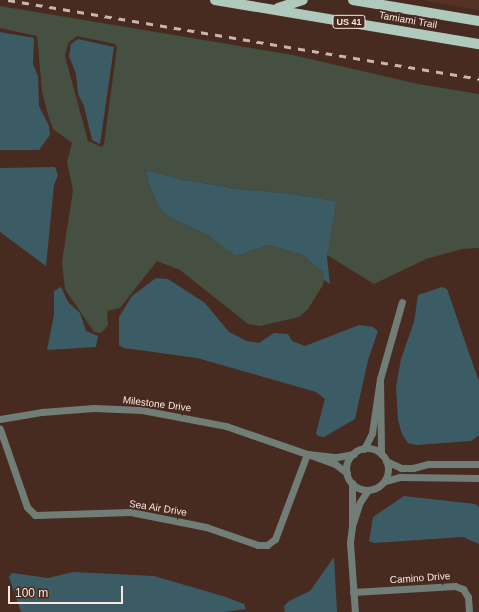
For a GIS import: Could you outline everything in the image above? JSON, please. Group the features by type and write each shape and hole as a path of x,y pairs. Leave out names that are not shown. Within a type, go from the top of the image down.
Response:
{"main road":[{"name":"Tamiami Trail","path":"215,0 479,44"},
{"path":"272,9 303,0"},
{"name":"Tamiami Trail","path":"353,0 479,21"}],"street":[{"path":"364,449 372,433 380,379 402,302"},
{"path":"380,379 381,454"},
{"name":"Milestone Drive","path":"0,419 42,412 94,408 142,410 226,426 335,464 347,473"},
{"name":"Sea Air Drive","path":"0,429 26,507 35,515 130,512 206,527 258,545 267,545 275,539 307,454"},
{"path":"355,612 350,542 352,526 352,483 347,473 348,463 354,454 364,449 374,450 381,454 386,461 388,471 385,481"},
{"name":"Milestone Drive","path":"307,454 337,456 354,454"},
{"path":"386,461 401,468 413,468 428,464 479,464"},
{"path":"352,483 361,489 368,490 377,488 385,481 400,477 479,478"},
{"path":"352,526 360,502 368,490"},
{"name":"Camino Drive","path":"353,592 454,586 463,589 468,597 469,612"}],"shaded area":[{"path":"423,0 479,0 479,10"}],"green space":[{"path":"0,6 293,55 418,84 479,94 479,248 462,249 426,259 374,284 327,255 335,201 292,194 233,188 180,179 146,170 150,188 161,210 175,220 206,234 236,256 269,245 303,255 323,272 325,277 323,285 308,309 299,317 260,326 248,324 180,270 157,261 120,308 107,311 108,325 105,329 100,333 94,332 65,289 62,262 73,190 67,162 72,143 53,129 48,115 42,91 37,36 0,28","holes":["77,36 115,44 117,47 104,144 102,147 88,141 65,56 68,43"]}],"water":[{"path":"0,32 34,38 33,64 38,76 39,106 49,126 50,135 39,150 0,150"},
{"path":"78,39 114,47 100,144 92,140 84,106 78,94 76,74 69,56 71,44"},
{"path":"55,167 58,175 54,185 46,266 0,232 0,168"},
{"path":"146,170 180,179 232,188 292,194 336,201 327,257 330,284 324,280 323,272 303,255 269,245 236,256 206,234 175,220 161,210 150,188"},
{"path":"156,278 168,279 205,303 229,332 247,341 259,343 274,333 288,334 292,341 305,346 359,325 373,327 378,331 368,360 355,419 324,437 318,436 316,433 325,399 316,392 197,358 124,348 119,345 119,317 132,296"},
{"path":"61,287 68,302 80,313 86,331 98,336 96,347 47,350 54,315 54,291"},
{"path":"442,287 447,289 479,382 479,435 471,441 416,445 408,443 402,434 398,420 396,387 401,359 414,322 418,295"},
{"path":"404,496 475,504 479,507 479,544 463,537 374,543 369,541 373,517"},
{"path":"334,557 337,612 285,612 284,606 289,601 310,591"},
{"path":"73,572 154,576 226,597 244,604 246,609 223,612 21,612 9,577 12,573 48,578"}],"railway":[{"path":"8,0 479,79"}]}
